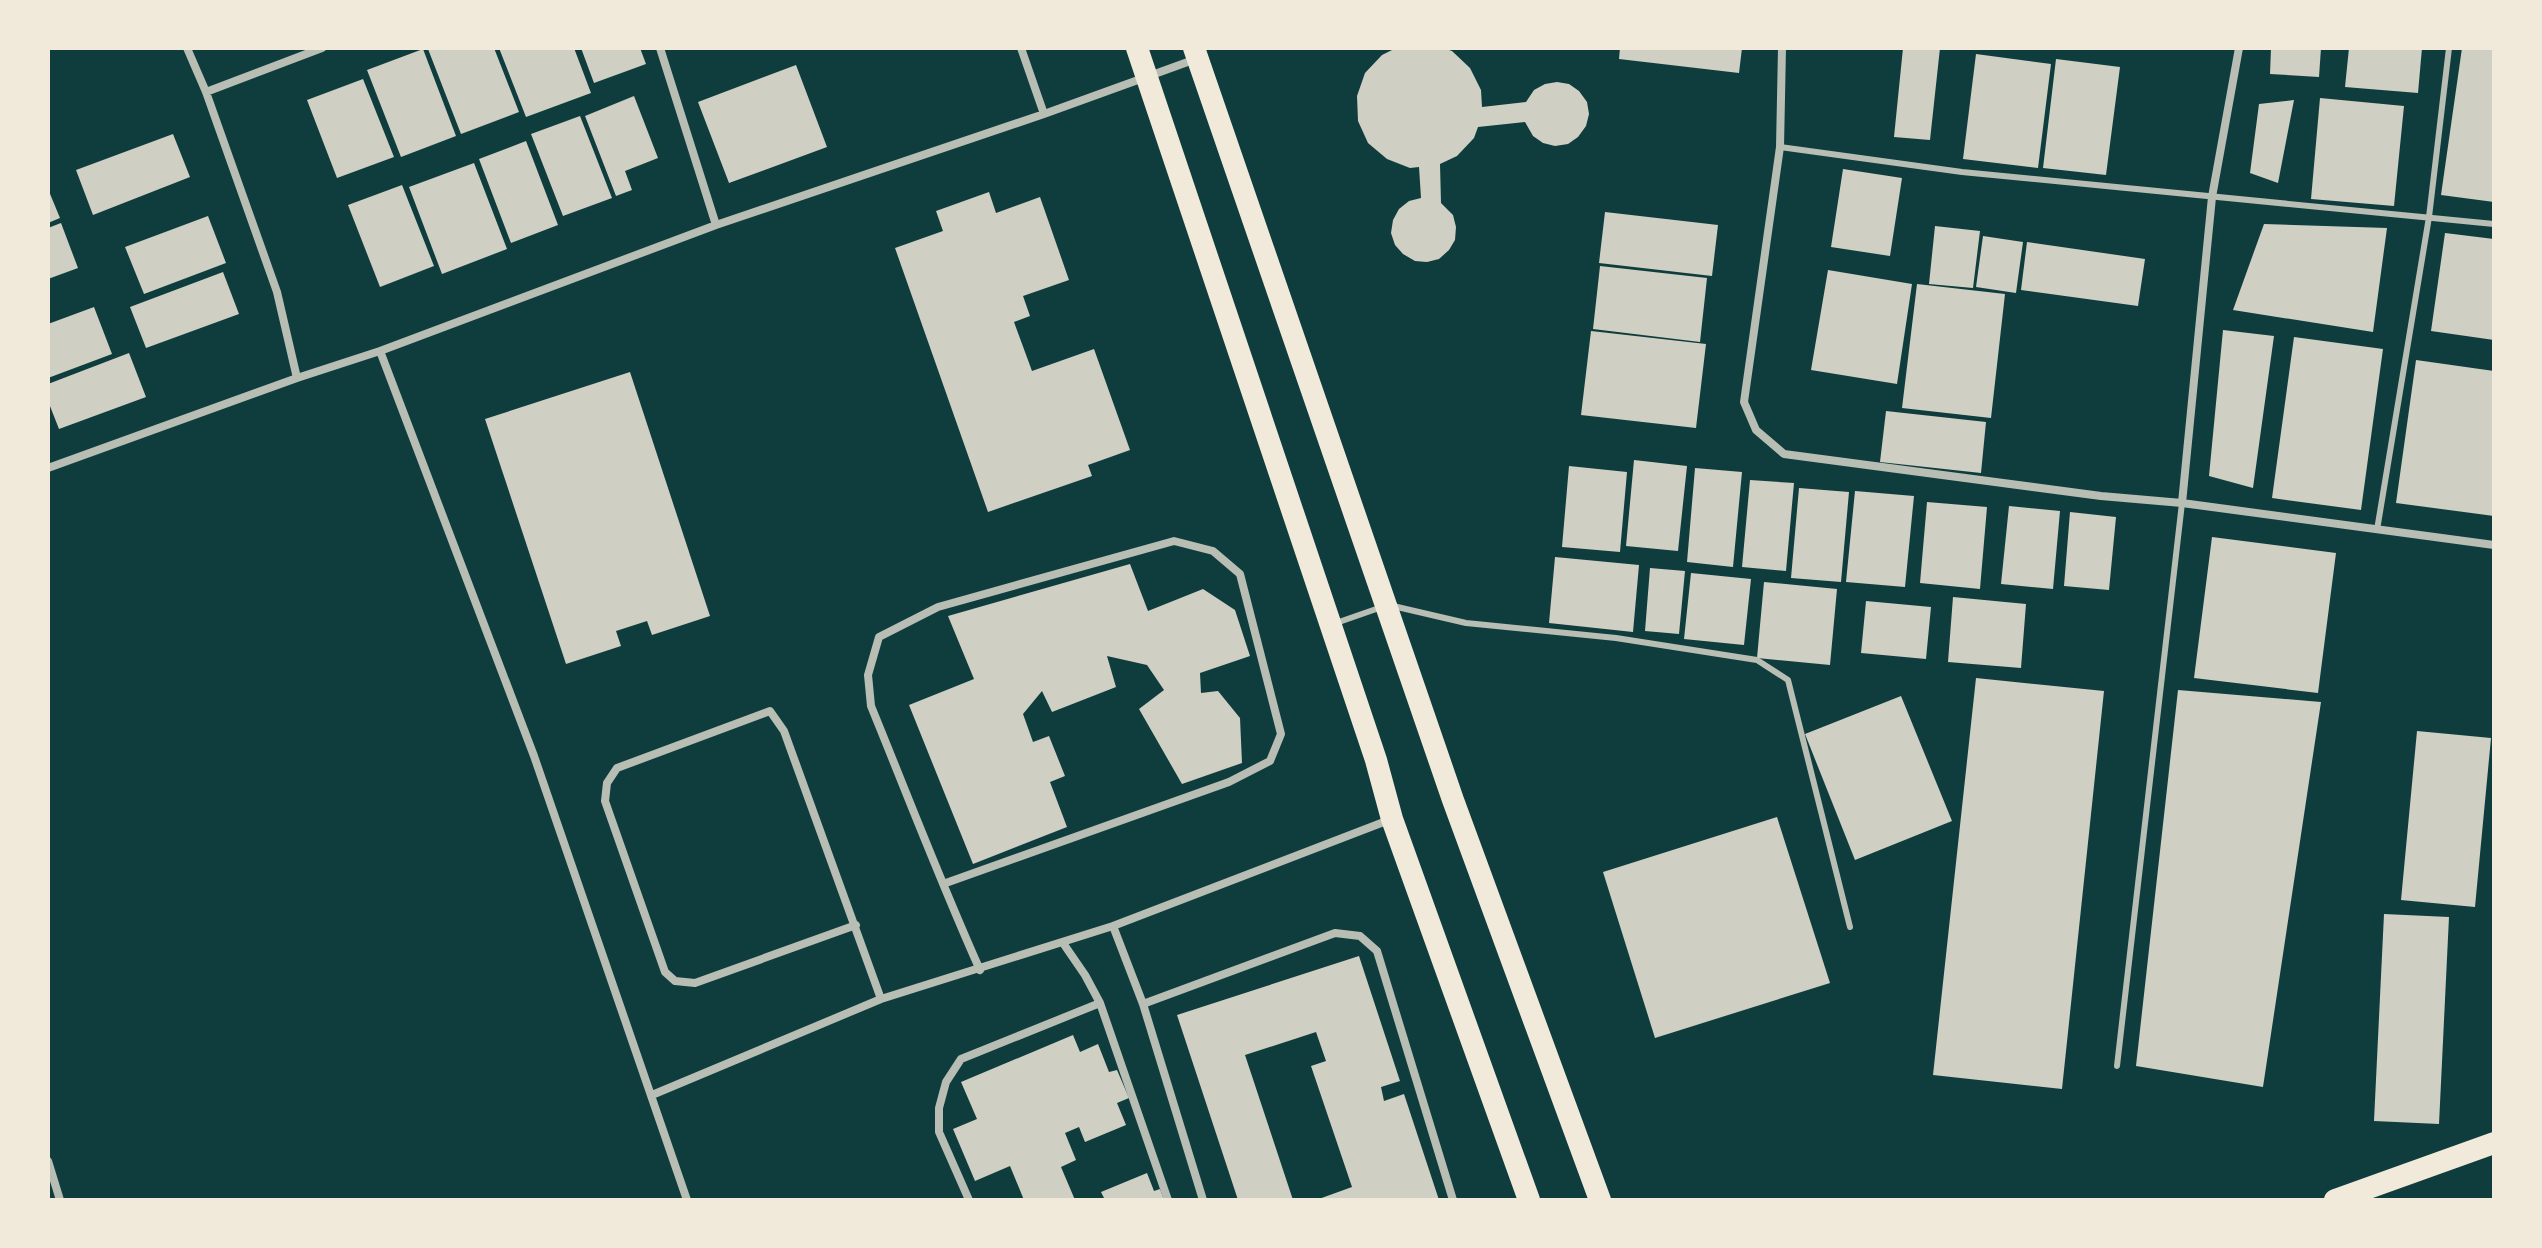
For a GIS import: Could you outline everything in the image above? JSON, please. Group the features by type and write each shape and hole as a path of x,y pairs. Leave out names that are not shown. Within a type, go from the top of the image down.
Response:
{"highway":[{"path":"1137,48 1376,760 1392,819 1529,1200"},
{"path":"1196,53 1453,800 1600,1200"},
{"path":"2335,1200 2494,1143"}],"street":[{"path":"187,48 206,92 277,292 297,378"},
{"path":"206,92 322,48"},
{"path":"660,48 716,225"},
{"path":"1021,48 1044,114"},
{"path":"1782,48 1780,147 1744,402 1756,430 1784,454 2494,545"},
{"path":"2182,503 2212,197 2239,48"},
{"path":"48,468 380,351 716,225 1044,114 1147,76 1196,53"},
{"path":"380,351 534,756 687,1200"},
{"path":"943,884 1229,782 1270,761 1281,734 1240,574 1213,551 1174,541 938,607 879,637 868,675 871,706 943,884 980,970"},
{"path":"856,925 695,983 675,981 665,972 605,801 607,783 617,768 770,711 784,731 856,925 881,999"},
{"path":"652,1095 881,999 1113,926 1392,819"},
{"path":"1113,926 1143,1004 1203,1200"},
{"path":"1143,1004 1335,933 1360,936 1377,951 1453,1200"},
{"path":"1063,943 1100,1003 1168,1200"},
{"path":"969,1200 939,1132 939,1108 946,1082 961,1059 1100,1003"},
{"path":"48,1161 60,1200"}],"lane":[{"path":"2377,530 2429,217 2449,48"},
{"path":"1780,147 1962,172 2494,224"},
{"path":"2117,1066 2182,503"},
{"path":"1331,624 1388,605 1466,623 1616,638 1757,660 1788,680 1850,927"}],"building":[{"path":"494,48 519,112 461,134 428,49"},
{"path":"499,48 574,48 591,93 526,117"},
{"path":"581,48 640,48 646,64 594,83"},
{"path":"1396,48 1443,48 1452,51 1470,68 1481,90 1482,107 1526,102 1534,90 1557,82 1569,84 1579,91 1587,102 1589,114 1586,126 1578,137 1568,144 1555,146 1533,136 1525,122 1478,127 1474,138 1457,156 1440,164 1441,203 1453,215 1455,240 1439,259 1427,262 1415,261 1403,254 1395,245 1391,233 1399,209 1409,201 1421,198 1419,167 1410,168 1387,159 1368,143 1358,121 1357,96 1365,73 1382,55"},
{"path":"1620,48 1742,48 1739,73 1619,59"},
{"path":"1903,48 1940,48 1930,140 1894,137"},
{"path":"2271,48 2321,48 2319,77 2270,74"},
{"path":"2349,48 2422,48 2418,93 2345,87"},
{"path":"2462,48 2494,48 2494,202 2441,195"},
{"path":"423,49 456,136 401,157 367,70"},
{"path":"1976,54 2051,64 2038,168 1963,159"},
{"path":"2056,59 2120,67 2106,175 2043,168"},
{"path":"796,65 827,147 729,183 698,102"},
{"path":"363,79 394,157 337,178 307,100"},
{"path":"634,96 658,158 625,171 632,190 616,196 585,116"},
{"path":"2320,98 2404,106 2394,206 2311,199"},
{"path":"2294,100 2278,183 2250,173 2259,104"},
{"path":"580,116 612,198 563,216 531,134"},
{"path":"173,134 190,177 93,215 76,170"},
{"path":"526,141 558,225 511,243 479,159"},
{"path":"474,163 507,249 442,274 409,187"},
{"path":"1843,169 1902,178 1890,256 1831,247"},
{"path":"402,185 434,266 380,287 348,205"},
{"path":"48,189 60,218 48,223"},
{"path":"989,192 996,213 1040,197 1069,280 1023,296 1030,316 1014,322 1032,371 1094,349 1130,450 1088,465 1092,476 988,512 895,248 943,231 936,211"},
{"path":"1605,212 1718,225 1712,276 1599,263"},
{"path":"208,216 226,263 144,294 125,247"},
{"path":"61,223 78,268 48,279 48,228"},
{"path":"2264,224 2387,228 2373,332 2233,310"},
{"path":"1935,226 1980,231 1973,288 1929,284"},
{"path":"2445,233 2494,239 2494,340 2431,331"},
{"path":"1983,236 2023,242 2016,293 1976,287"},
{"path":"2027,242 2145,259 2138,306 2021,290"},
{"path":"1600,266 1707,278 1700,342 1593,329"},
{"path":"1828,270 1912,284 1897,384 1811,370"},
{"path":"223,272 239,314 146,348 130,307"},
{"path":"1917,284 2005,294 1991,418 1902,408"},
{"path":"94,307 112,354 48,378 48,324"},
{"path":"2223,330 2274,336 2253,488 2209,476"},
{"path":"1591,331 1706,344 1696,428 1581,415"},
{"path":"2294,337 2383,349 2361,510 2272,498"},
{"path":"129,353 146,397 59,429 48,401 48,384"},
{"path":"2416,360 2494,371 2494,516 2396,503"},
{"path":"630,372 710,616 652,635 647,621 616,631 621,646 566,664 485,419"},
{"path":"1886,411 1986,422 1981,473 1880,462"},
{"path":"1634,460 1687,466 1678,551 1626,546"},
{"path":"1569,466 1627,472 1620,552 1562,547"},
{"path":"1695,468 1742,472 1733,567 1687,562"},
{"path":"1750,480 1794,483 1786,571 1742,567"},
{"path":"1799,488 1849,492 1841,582 1791,578"},
{"path":"1855,491 1914,496 1905,587 1846,582"},
{"path":"1927,502 1987,507 1980,589 1920,583"},
{"path":"2009,506 2060,511 2053,589 2001,584"},
{"path":"2070,512 2116,517 2109,590 2064,586"},
{"path":"2212,537 2336,553 2318,693 2194,678"},
{"path":"1555,557 1639,565 1633,632 1549,623"},
{"path":"1130,564 1148,611 1203,589 1235,610 1250,656 1200,673 1201,693 1218,691 1240,718 1242,763 1182,784 1139,709 1164,690 1147,665 1107,656 1116,687 1052,712 1042,691 1023,714 1033,742 1049,736 1065,776 1050,782 1067,827 973,864 909,705 974,679 948,616"},
{"path":"1650,568 1685,571 1679,634 1645,631"},
{"path":"1691,573 1751,579 1744,645 1684,639"},
{"path":"1764,582 1837,589 1830,665 1757,658"},
{"path":"1953,597 2026,604 2021,668 1948,662"},
{"path":"1866,601 1931,607 1926,659 1861,653"},
{"path":"1976,678 2104,691 2062,1089 1933,1075"},
{"path":"2178,690 2321,702 2263,1087 2136,1066"},
{"path":"1901,696 1952,821 1855,860 1805,734"},
{"path":"2417,731 2491,738 2475,907 2401,900"},
{"path":"1777,817 1830,983 1655,1038 1603,872"},
{"path":"2384,914 2449,917 2439,1124 2374,1121"},
{"path":"1359,956 1400,1081 1381,1087 1384,1101 1404,1094 1439,1200 1316,1200 1352,1187 1311,1066 1326,1061 1316,1032 1245,1055 1293,1200 1238,1200 1177,1015"},
{"path":"1073,1035 1080,1052 1098,1044 1109,1072 1117,1070 1129,1098 1117,1103 1126,1125 1085,1142 1079,1127 1065,1133 1076,1160 1061,1167 1075,1200 1024,1200 1010,1166 975,1181 953,1129 977,1119 961,1082"},
{"path":"1147,1173 1154,1191 1160,1189 1164,1200 1105,1200 1101,1192"}]}
